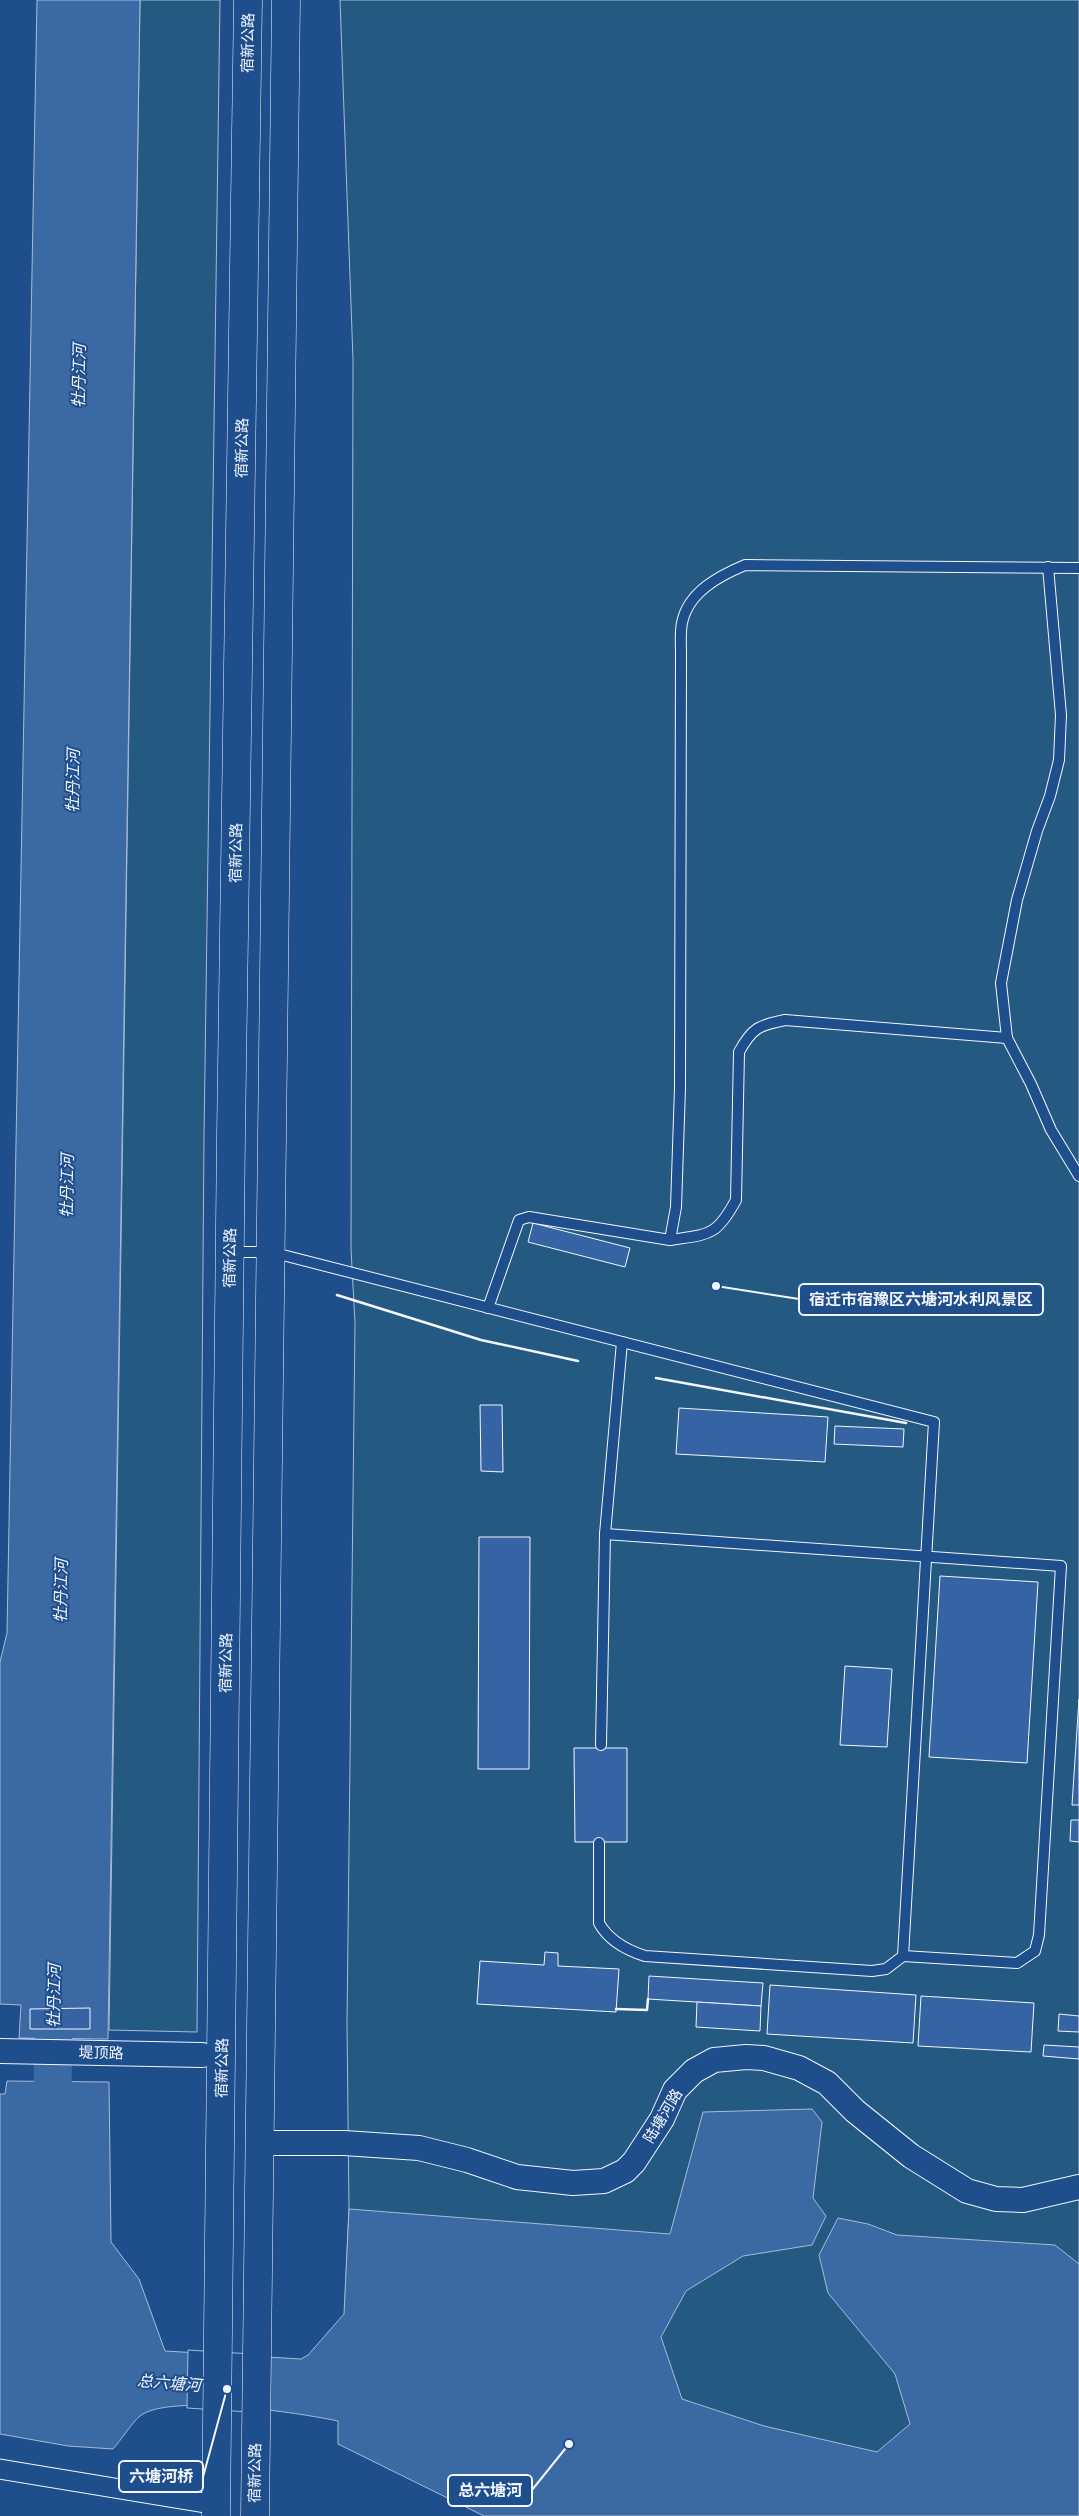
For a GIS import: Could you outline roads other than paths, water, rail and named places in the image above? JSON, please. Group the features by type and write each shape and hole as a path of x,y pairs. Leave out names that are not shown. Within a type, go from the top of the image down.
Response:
{"highway":[{"name":"宿新公路","path":"216,2511 230,1252 248,0"},
{"name":"宿新公路","path":"255,2516 286,0"}],"street":[{"name":"堤顶路","path":"0,2051 202,2055"},
{"name":"陆塘河路","path":"260,2143 344,2143 390,2148 419,2148 467,2160 517,2177 573,2183 604,2181 625,2171 634,2162 662,2119 675,2090 694,2071 714,2060 728,2057 764,2058 799,2068 826,2083 855,2111 911,2156 966,2191 996,2199 1023,2200 1079,2187"},
{"path":"0,2469 216,2511"}],"lane":[{"path":"670,1240 676,1206 680,1098 682,623 694,598 708,584 726,573 745,565 1079,568"},
{"path":"1048,567 1061,715 1059,760 1017,900 1008,935 1001,983 1007,1038 1031,1084 1051,1130 1079,1176"},
{"path":"488,1308 519,1220 529,1217 670,1240 710,1234 727,1218 736,1200 739,1052 748,1036 761,1025 785,1020 1007,1038"},
{"path":"230,1252 271,1252 934,1422 903,1956"},
{"path":"601,1745 605,1534 622,1342"},
{"path":"599,1844 599,1923 605,1934 632,1952 645,1956 872,1971 886,1968 903,1956 1017,1963 1035,1951 1039,1935 1061,1576 1061,1566 605,1534"}],"water":[{"path":"37,0 140,0 108,2039 19,2038 21,2005 0,2004 0,1662 7,1633"},
{"path":"7,2081 109,2082 111,2242 139,2279 165,2351 301,2359 308,2355 344,2314 349,2209 670,2234 703,2112 812,2109 822,2122 813,2198 826,2216 812,2245 743,2256 686,2291 661,2337 682,2399 764,2426 877,2452 910,2424 895,2374 828,2293 819,2255 838,2218 868,2224 897,2235 1055,2245 1079,2264 1079,2516 484,2516 338,2444 338,2421 236,2407 178,2406 155,2409 140,2416 113,2449 68,2446 0,2434 0,2094 5,2094"}],"waterway":[{"name":"牡丹江河","path":"52,2132 54,1987"}],"place":[{"name":"宿迁市宿豫区六塘河水利风景区","path":"716,1286"},
{"name":"六塘河桥","path":"227,2389"},
{"name":"总六塘河","path":"569,2444"}]}
